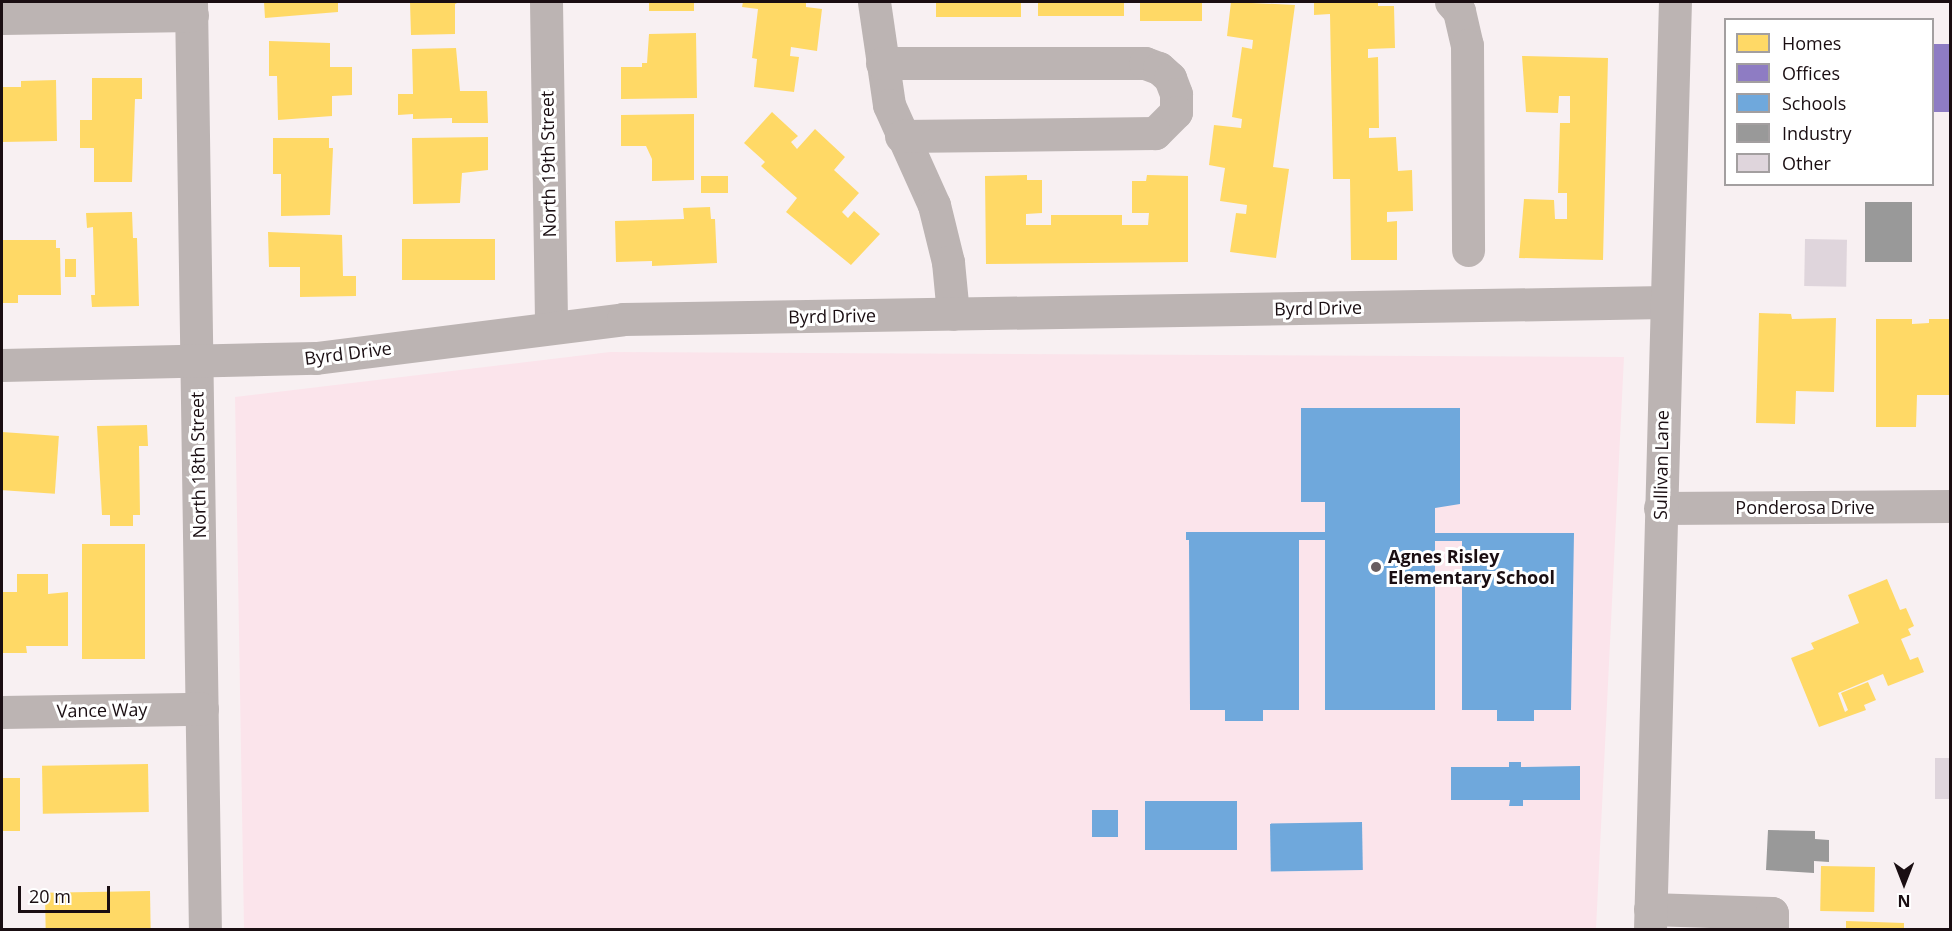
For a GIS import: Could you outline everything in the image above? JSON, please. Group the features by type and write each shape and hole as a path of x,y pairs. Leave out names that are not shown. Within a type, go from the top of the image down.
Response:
{"street":[{"name":"North 19th Street","path":"546,2 550,326"},
{"path":"874,2 889,105 934,205 948,262 953,314"},
{"path":"1451,2 1459,11 1467,45 1468,250"},
{"name":"Sullivan Lane","path":"1650,919 1674,2"},
{"path":"2,18 192,8"},
{"name":"North 18th Street","path":"192,8 205,930"},
{"path":"882,63 1145,63 1159,68 1170,78 1176,94 1176,112 1155,133 902,136"},
{"name":"Byrd Drive","path":"2,365 316,358 550,326 623,319 1665,302"},
{"name":"Ponderosa Drive","path":"1660,508 1950,506"},
{"name":"Vance Way","path":"2,712 202,709"},
{"path":"1650,919 1772,913 1772,930"}],"shaded area":[{"path":"610,352 1624,357 1596,929 244,929 235,397"}],"building: Homes":[{"path":"264,2 338,2 338,12 265,18"},
{"path":"410,2 459,2 455,4 455,34 411,35"},
{"path":"649,2 694,2 694,11 649,11"},
{"path":"743,2 806,2 806,7 822,9 817,51 791,47 790,56 799,57 794,92 754,87 757,59 752,58 758,9 742,7"},
{"path":"936,2 1021,2 1021,17 936,17"},
{"path":"1038,2 1124,2 1124,16 1038,16"},
{"path":"1140,2 1202,2 1202,21 1140,21"},
{"path":"1231,2 1295,5 1273,167 1289,169 1276,258 1230,252 1236,213 1246,214 1247,205 1220,201 1225,168 1209,165 1214,125 1241,128 1242,119 1232,117 1242,47 1252,49 1253,40 1227,36"},
{"path":"1314,2 1378,2 1378,6 1394,6 1395,48 1368,49 1368,58 1378,57 1379,128 1369,128 1369,138 1396,137 1398,171 1412,170 1413,211 1387,212 1387,222 1397,221 1397,260 1351,260 1350,179 1333,179 1330,14 1314,15"},
{"path":"696,33 697,98 621,99 621,67 642,67 642,63 647,63 649,34"},
{"path":"269,41 330,43 330,67 352,67 352,95 332,96 332,116 278,120 277,76 269,76"},
{"path":"456,48 460,91 487,91 488,123 452,123 452,118 413,119 413,114 398,115 398,94 413,94 412,49"},
{"path":"1522,56 1608,58 1603,260 1519,258 1524,199 1554,200 1555,219 1567,219 1567,193 1558,193 1560,123 1570,123 1570,96 1559,96 1558,113 1526,112"},
{"path":"92,78 142,78 142,99 135,99 132,182 94,182 94,148 80,148 80,120 92,120"},
{"path":"56,80 57,141 2,142 2,87 21,87 21,81"},
{"path":"772,112 798,136 791,142 797,149 815,129 845,157 834,170 859,193 842,212 848,218 854,211 880,234 851,265 786,212 797,198 761,166 765,162 744,143"},
{"path":"694,114 694,180 652,181 652,159 646,146 621,146 621,115"},
{"path":"488,137 488,170 462,173 460,203 413,204 412,138"},
{"path":"273,138 329,138 329,148 333,148 330,215 281,216 281,174 273,174"},
{"path":"1027,175 1027,180 1042,180 1042,213 1026,214 1026,225 1051,225 1051,215 1122,215 1122,225 1148,225 1149,213 1132,213 1132,181 1146,181 1147,175 1188,176 1188,262 986,264 985,176"},
{"path":"701,176 728,176 728,193 701,193"},
{"path":"710,207 711,219 715,219 717,263 652,266 652,261 616,262 615,221 684,219 683,208"},
{"path":"132,212 133,238 137,238 139,306 92,307 91,295 95,295 93,227 87,228 86,213"},
{"path":"268,232 342,235 343,276 356,276 356,296 300,297 300,267 269,267"},
{"path":"402,239 495,239 495,280 402,280"},
{"path":"2,240 56,240 56,248 60,248 61,295 18,295 18,303 2,303"},
{"path":"65,259 76,259 76,277 65,277"},
{"path":"1759,313 1791,314 1792,319 1836,318 1834,392 1796,391 1795,424 1756,423"},
{"path":"1876,319 1912,319 1912,324 1929,323 1929,319 1950,319 1950,395 1917,395 1916,427 1876,427"},
{"path":"147,425 148,446 139,446 140,515 133,515 133,526 110,526 110,515 102,515 97,426"},
{"path":"2,432 59,436 55,494 2,490"},
{"path":"82,544 145,544 145,659 82,659"},
{"path":"17,574 48,574 48,594 68,592 68,646 26,646 27,653 2,653 2,592 17,592"},
{"path":"1887,579 1900,610 1906,608 1914,626 1908,629 1911,635 1901,639 1910,660 1918,657 1924,672 1888,686 1883,674 1838,693 1845,712 1848,710 1841,693 1868,682 1876,700 1864,705 1866,710 1819,727 1791,658 1814,649 1811,643 1859,623 1848,595"},
{"path":"148,764 149,812 43,814 42,766"},
{"path":"2,778 20,778 20,831 2,831"},
{"path":"1821,866 1875,867 1874,912 1820,911"},
{"path":"150,891 151,930 46,930 45,893"},
{"path":"1846,921 1904,923 1904,930 1846,930"}],"building: Offices":[{"path":"1934,44 1950,44 1950,112 1934,112"}],"building: Schools":[{"path":"1301,408 1460,408 1460,504 1435,508 1435,533 1574,533 1571,710 1534,710 1534,721 1497,721 1497,710 1462,710 1462,541 1435,541 1435,710 1325,710 1325,540 1299,540 1299,710 1263,710 1263,721 1225,721 1225,710 1190,710 1189,540 1186,540 1186,532 1325,532 1325,502 1301,502"},
{"path":"1509,762 1521,762 1521,767 1580,766 1580,800 1523,800 1523,806 1509,806 1510,800 1451,800 1451,767 1509,767"},
{"path":"1145,801 1237,801 1237,850 1145,850"},
{"path":"1092,810 1118,810 1118,837 1092,837"},
{"path":"1362,822 1363,870 1271,872 1270,824"}],"building: Industry":[{"path":"1865,202 1912,202 1912,262 1865,262"},
{"path":"1768,830 1815,831 1815,839 1829,840 1829,862 1814,861 1814,873 1766,870"}],"building: Other":[{"path":"1805,239 1847,240 1846,287 1804,286"},
{"path":"1935,758 1950,758 1950,799 1935,799"}],"place":[{"name":"Agnes Risley Elementary School","path":"1376,567"}]}
